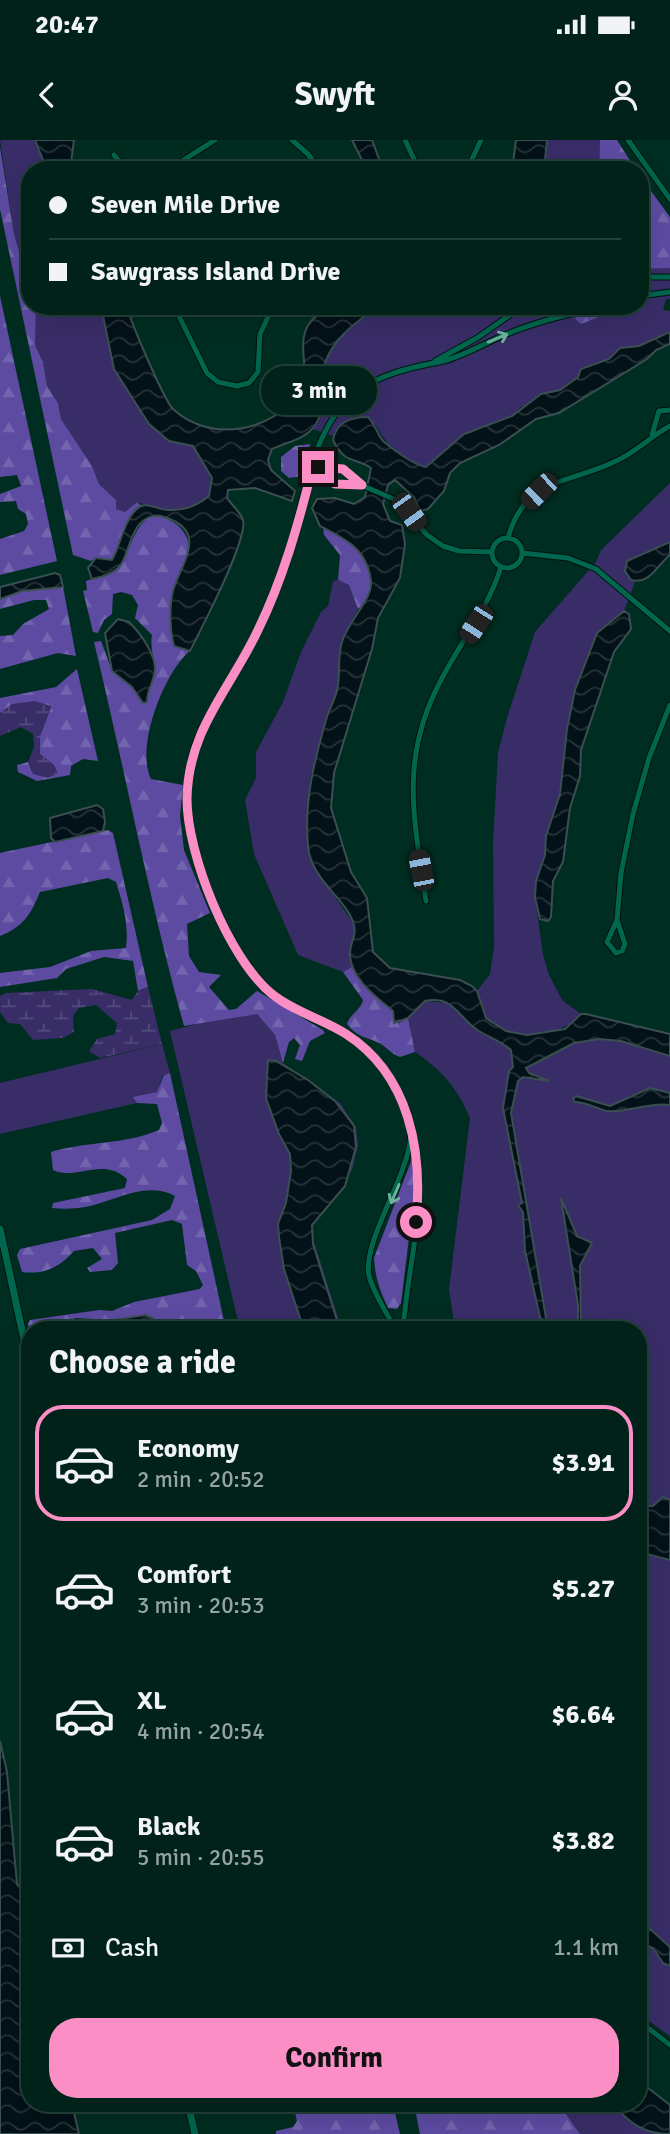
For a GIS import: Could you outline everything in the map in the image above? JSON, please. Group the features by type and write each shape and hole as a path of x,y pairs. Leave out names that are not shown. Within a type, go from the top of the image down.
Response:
{"street":[{"path":"181,161 207,142 215,140"},
{"path":"292,140 313,161"},
{"path":"405,140 415,161"},
{"path":"471,161 481,140"},
{"path":"628,140 643,161"},
{"path":"114,155 119,161"},
{"path":"649,170 670,199"},
{"path":"649,277 670,277"},
{"path":"649,295 670,292"},
{"path":"178,315 207,373 218,382 237,386 249,383 258,372 260,334 269,315"},
{"path":"404,1321 419,1194 417,1155 398,1091 369,1051 337,1028 282,1002 255,977 210,894 189,829 188,783 197,738 209,712 242,663 270,605 293,543 312,470 330,422 356,393 387,376 435,361 509,315"},
{"path":"435,361 437,363 566,315"},
{"path":"652,435 659,411 670,410"},
{"path":"501,567 492,552 496,543 508,538 515,518 539,491 556,480 621,459 652,435 670,426"},
{"path":"312,470 343,469 365,486 388,495 403,505 427,535 443,546 459,551 492,552"},
{"path":"312,470 335,484 365,486"},
{"path":"501,567 515,565 522,553 519,544 508,538"},
{"path":"522,553 568,558 596,569 670,631"},
{"path":"426,901 412,805 413,772 420,736 439,683 490,600 501,567"},
{"path":"617,920 625,944 622,951 616,953 607,942 617,920 621,873 633,814 649,758 670,705"},
{"path":"391,1321 371,1282 369,1258 406,1166 411,1129"},
{"path":"0,1229 21,1326"},
{"path":"647,2027 670,2045"},
{"path":"190,2112 195,2134"}],"green space":[{"path":"0,140 35,140 43,161 21,161 21,258 14,234"},
{"path":"547,140 600,140 599,161 545,161"},
{"path":"600,140 617,140 630,161 599,161"},
{"path":"0,147 14,234 21,258 21,309 0,209"},
{"path":"649,188 670,217 670,268 649,269"},
{"path":"670,268 670,299 666,299 663,310 670,311 670,332 639,347 620,348 609,359 594,363 560,390 521,407 512,416 464,434 426,467 396,451 384,439 376,425 353,417 335,431 333,436 313,429 320,407 322,376 330,354 343,335 367,315 576,315 575,319 581,324 604,315 649,315 649,269"},
{"path":"0,296 57,561 0,575 0,539 24,531 28,524 26,514 18,509 16,501 0,502 0,494 21,486 17,475 0,477"},
{"path":"22,315 36,315 35,345 43,362 47,386 58,403 61,419 92,466 99,484 116,500 116,509 125,512 137,502 141,505 130,516 112,560 96,558 91,561 73,555"},
{"path":"36,315 103,315 114,369 169,441 193,446 198,452 210,474 209,496 195,507 166,511 137,502 125,512 116,509 116,500 99,484 92,466 61,419 58,403 47,386 43,362 35,345"},
{"path":"576,315 604,315 581,324 575,319"},
{"path":"310,444 303,476 289,478 281,471 281,457 295,446"},
{"path":"670,483 670,542 632,558 631,580 635,582 624,611 606,626 589,653 575,690 567,729 560,794 546,836 545,855 536,881 535,897 543,955 549,975 562,1000 581,1014 573,1022 548,1032 506,1032 486,1018 477,991 490,974 494,947 493,843 498,753 507,718 535,632 596,562 601,550"},
{"path":"150,516 174,522 184,533 189,548 188,561 173,591 170,618 174,646 190,651 180,661 162,692 149,730 147,765 151,779 183,785 180,816 184,850 210,913 187,924 189,956 199,972 221,975 209,987 229,1010 236,1009 257,991 323,1030 325,1033 310,1041 302,1061 295,1059 300,1045 294,1038 289,1042 283,1063 275,1035 257,1014 184,1026 94,642 101,641 112,671 132,687 143,703 147,701 154,674 152,635 135,618 138,605 132,595 121,592 113,594 112,614 104,620 98,633 93,632 83,591 87,590 86,581 106,576 116,569 138,530"},
{"path":"323,527 350,541 368,567 371,586 365,602 358,609 349,585 338,580 340,555 324,535"},
{"path":"338,580 349,585 358,609 341,644 337,693 310,779 307,841 322,879 354,924 355,936 350,950 352,967 343,972 298,955 254,854 245,800 256,778 256,752 283,702 301,652 321,612 328,606 333,581"},
{"path":"63,587 76,656 58,653 0,669 0,636 13,635 23,624 49,609 46,600 34,600 0,609 0,599 22,591"},
{"path":"77,669 98,761 83,759 71,766 70,775 37,781 18,772 17,765 28,762 33,774 54,765 40,754 40,736 51,707 12,705 0,713 0,698 56,687"},
{"path":"34,701 51,706 40,736 40,754 54,765 58,773 48,778 33,774 28,762 34,747 33,734 21,727 0,736 0,713 12,704"},
{"path":"108,830 113,833 148,987 138,991 133,961 104,957 66,969 57,978 0,987 0,973 50,967 91,951 126,948 127,931 123,906 116,882 108,878 40,892 25,919 0,936 0,853"},
{"path":"352,967 360,979 393,1011 393,1020 399,1023 408,1018 415,1052 400,1057 381,1044 360,1035 347,1024 363,1000 343,972"},
{"path":"148,987 162,1044 100,1058 89,1051 97,1039 115,1034 117,1023 96,1005 79,1008 73,1016 74,1032 63,1038 33,1040 20,1024 8,1023 0,1012 0,996 6,993 92,989 132,1000 138,991"},
{"path":"425,1001 454,1004 472,1026 499,1040 511,1050 512,1058 526,1068 574,1043 599,1039 621,1041 670,1056 670,2036 647,2020 647,1321 454,1321 449,1289 470,1118 448,1080 415,1052 408,1018"},
{"path":"257,1014 275,1035 283,1063 340,1103 356,1127 358,1145 352,1170 314,1218 312,1236 339,1321 238,1321 170,1031 224,1017"},
{"path":"162,1044 170,1073 163,1075 157,1092 134,1098 137,1103 0,1134 0,1083"},
{"path":"170,1073 224,1321 154,1321 153,1318 145,1315 113,1320 75,1318 70,1321 30,1321 99,1310 112,1311 134,1302 200,1289 203,1285 196,1271 187,1265 182,1224 172,1220 115,1233 118,1263 112,1270 90,1272 87,1268 102,1259 93,1248 74,1251 57,1265 37,1272 22,1272 17,1255 20,1249 152,1220 170,1209 175,1196 152,1190 85,1207 52,1208 53,1203 125,1188 127,1179 109,1169 71,1173 53,1170 51,1152 132,1138 159,1130 162,1123 157,1104 137,1103 133,1097 157,1092 164,1075"},
{"path":"412,1159 415,1188 401,1303 397,1309 388,1308 378,1284 374,1258"},
{"path":"647,2087 670,2105 670,2134 580,2134 565,2112 647,2112"},
{"path":"295,2112 395,2112 400,2134 276,2134 276,2131 293,2127 297,2121"},
{"path":"416,2112 565,2112 580,2134 420,2134"}],"water":[{"path":"35,140 74,140 71,161 43,161"},
{"path":"352,140 372,140 380,161 362,161"},
{"path":"516,140 547,140 545,161 513,161"},
{"path":"103,315 130,315 162,391 173,409 188,420 205,427 241,428 274,416 300,391 305,374 304,336 313,319 319,315 367,315 342,336 329,354 322,377 321,411 312,429 293,441 272,449 268,460 271,470 295,491 292,501 255,488 228,490 227,498 243,520 243,530 222,585 190,651 174,646 172,633 173,591 189,549 185,530 176,522 161,516 148,518 138,526 124,560 114,571 92,579 88,568 96,558 112,560 127,523 141,506 168,510 190,507 209,496 212,478 193,446 169,441 149,424 114,369"},
{"path":"670,332 670,344 656,350 647,359 559,413 536,419 499,445 460,463 450,473 444,491 428,509 420,511 414,497 395,480 388,485 383,504 390,521 402,525 405,544 400,578 378,618 372,649 334,773 331,808 351,872 367,898 373,952 390,968 460,980 472,986 477,991 486,1018 506,1031 527,1035 565,1029 581,1014 586,1014 670,1034 670,1056 621,1041 599,1039 574,1043 526,1068 529,1073 549,1081 523,1077 518,1081 511,1113 546,1321 541,1321 525,1251 523,1212 518,1205 522,1203 503,1108 509,1071 513,1067 511,1050 472,1026 443,1001 425,1001 408,1018 394,1023 393,1011 365,986 354,970 350,953 355,931 353,922 321,878 310,857 307,829 309,797 326,720 337,690 342,642 371,588 369,570 360,553 347,541 320,526 312,508 317,499 335,498 354,504 365,497 371,468 346,457 333,440 337,429 346,422 368,417 383,441 409,460 426,467 464,434 512,416 541,394 560,390 578,377 581,369 609,359 620,348 639,346"},
{"path":"670,542 670,555 653,573 643,580 631,580 625,571 627,561"},
{"path":"55,573 60,575 63,587 22,591 0,599 0,587"},
{"path":"624,611 629,614 631,629 614,652 581,750 580,776 570,808 563,862 553,881 551,917 548,921 540,919 535,897 536,881 545,855 546,836 560,794 567,729 575,690 597,633"},
{"path":"118,619 129,622 144,640 154,661 155,668 147,702 143,703 132,687 112,671 105,633"},
{"path":"97,805 103,809 103,831 55,842 51,838 50,818"},
{"path":"268,1060 276,1061 308,1080 335,1101 354,1126 356,1147 345,1186 312,1225 313,1244 337,1321 301,1321 284,1269 278,1224 286,1203 291,1171 290,1154 279,1134 266,1098"},
{"path":"650,1088 670,1093 670,1105 607,1111 575,1102 573,1099 576,1096 610,1106"},
{"path":"561,1198 577,1236 592,1243 580,1266 581,1321 577,1321 578,1305"},
{"path":"145,1315 153,1318 154,1321 114,1321"},
{"path":"663,1497 670,1500 670,1560 647,1554 647,1506 653,1506"},
{"path":"0,1741 7,1772 17,1884 21,1889 21,2112 74,2112 79,2134 0,2134"},
{"path":"647,1926 670,1947 670,1966 663,1963 653,1948 647,1946"},
{"path":"647,2087 670,2105 670,2134 645,2130 620,2112 647,2112"}],"route":[{"path":"318,467 343,469 362,485 335,484 312,470 293,543 270,605 242,663 209,712 197,738 188,783 189,829 199,867 213,902 229,935 255,977 282,1002 337,1028 360,1044 377,1059 392,1079 403,1103 417,1155 419,1194 416,1222"}]}
